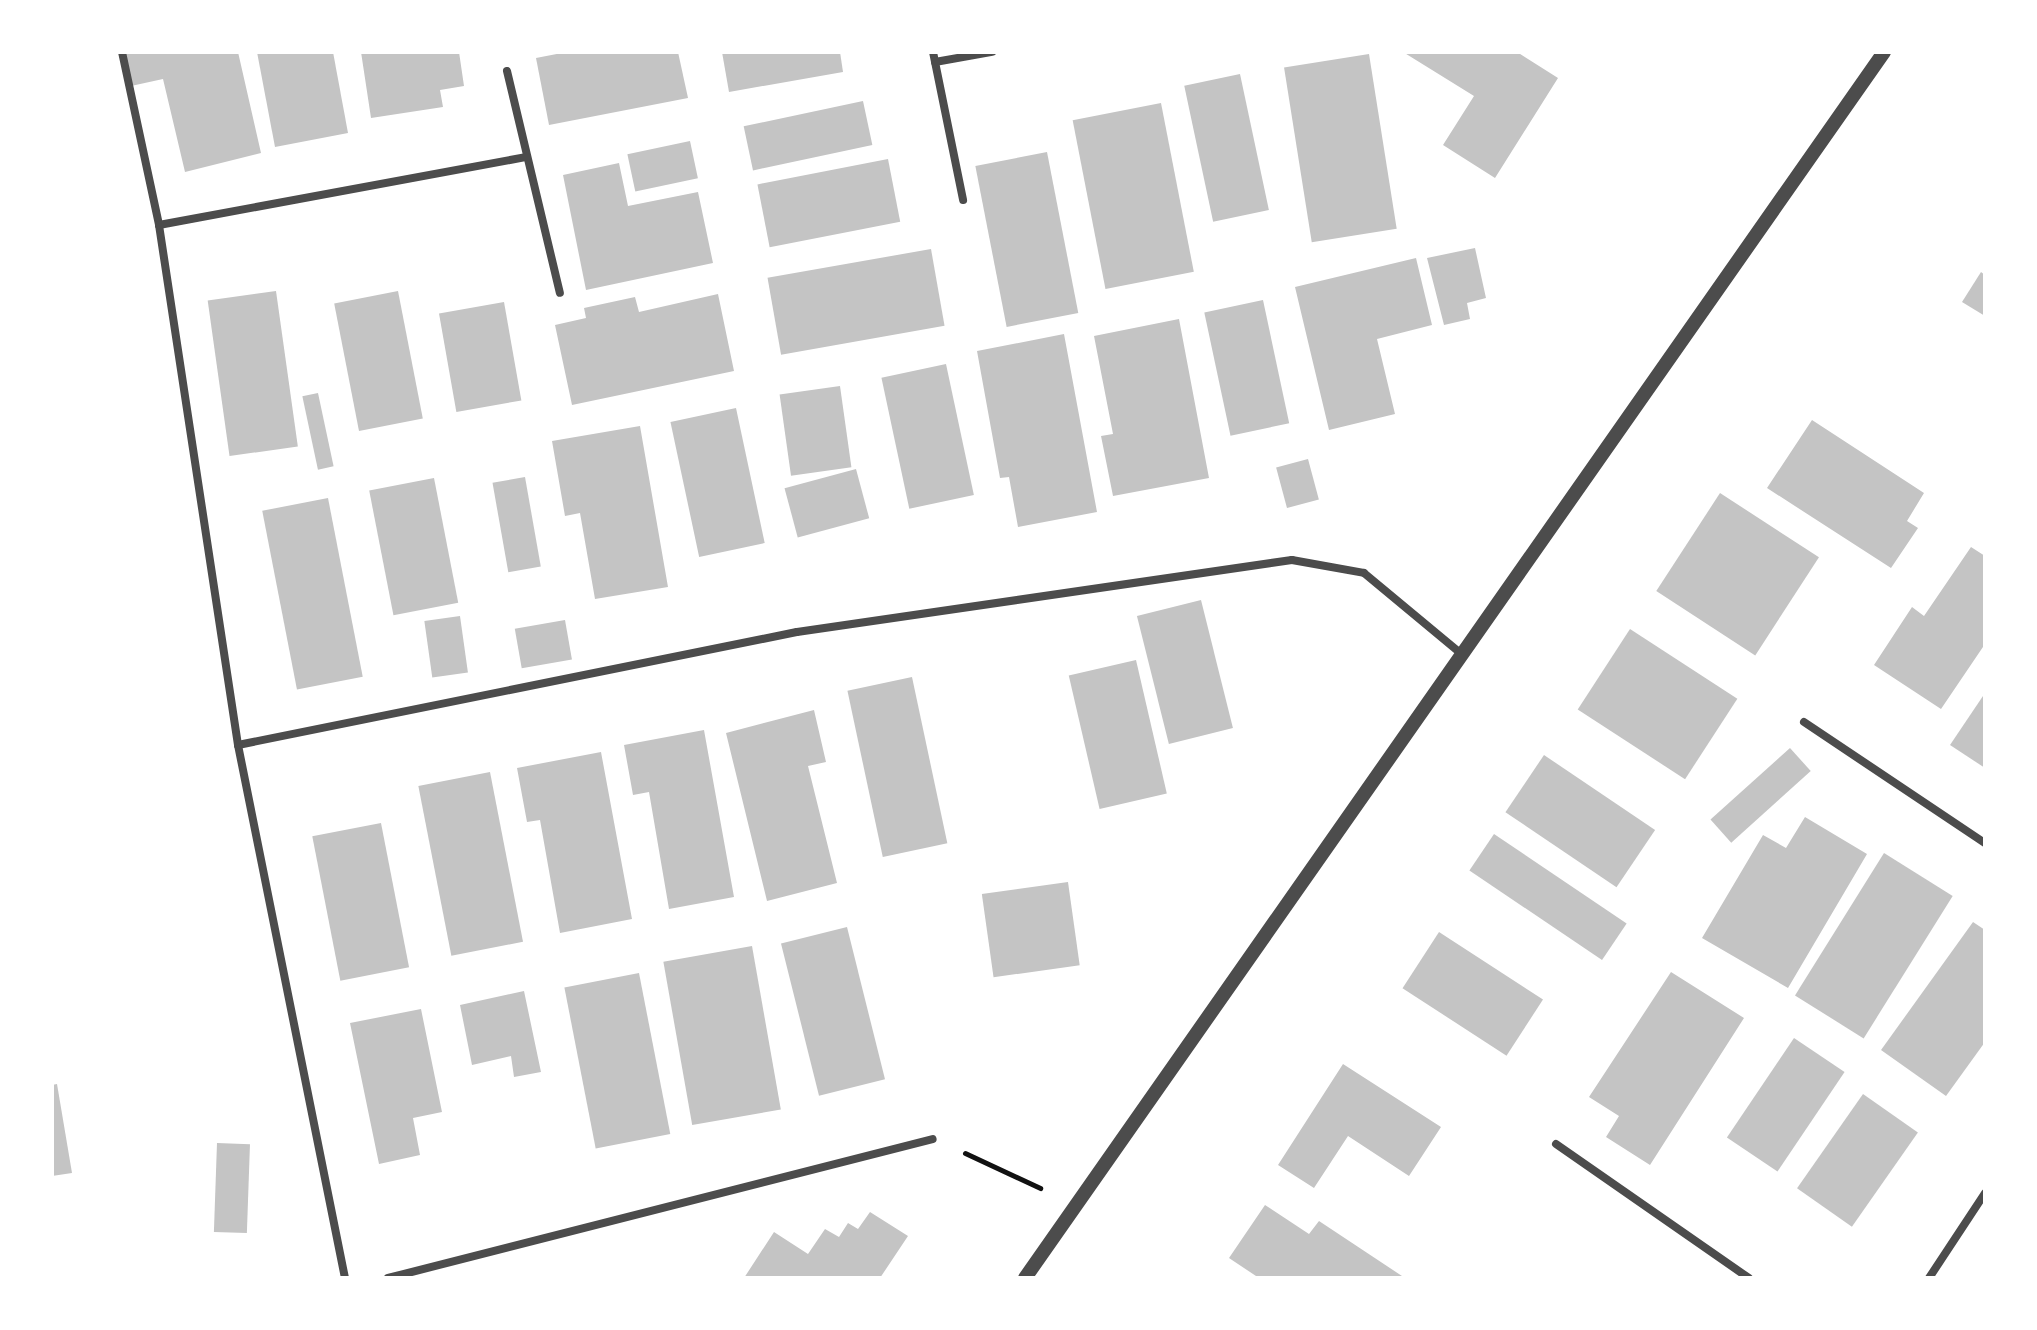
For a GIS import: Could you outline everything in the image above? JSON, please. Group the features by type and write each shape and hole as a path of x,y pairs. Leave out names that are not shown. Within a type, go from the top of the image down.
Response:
{"street":[{"path":"122,52 159,225 238,745 345,1278"},
{"path":"963,200 934,57 992,52"},
{"path":"1025,1278 1073,1203 1459,652 1884,52"},
{"path":"507,71 560,293"},
{"path":"159,225 527,157"},
{"path":"238,745 797,632 1292,560 1364,573 1459,652"},
{"path":"1804,722 1985,843"},
{"path":"388,1278 933,1139"},
{"path":"1556,1144 1749,1278"},
{"path":"1929,1278 1985,1193"}],"path":[{"path":"933,1139 1073,1203"}],"building":[{"path":"124,52 238,52 261,153 185,172 163,79 131,86"},
{"path":"257,52 333,52 348,133 275,147"},
{"path":"361,52 459,52 464,86 440,90 443,107 371,118"},
{"path":"567,52 678,52 688,98 549,125 536,58"},
{"path":"722,52 840,52 843,72 729,92"},
{"path":"1403,52 1517,52 1558,78 1495,178 1443,145 1474,96"},
{"path":"1369,54 1397,229 1312,242 1284,67"},
{"path":"1240,74 1269,210 1213,222 1184,86"},
{"path":"863,101 872,145 753,170 744,126"},
{"path":"1161,103 1194,272 1105,289 1073,120"},
{"path":"690,141 698,178 635,191 627,154"},
{"path":"1047,152 1078,313 1007,327 975,166"},
{"path":"888,159 900,222 770,247 757,184"},
{"path":"619,163 628,206 698,192 713,263 586,290 563,175"},
{"path":"1475,248 1486,298 1467,303 1470,319 1444,325 1427,258"},
{"path":"931,249 945,326 781,355 768,278"},
{"path":"1416,258 1432,325 1377,339 1395,414 1329,430 1295,287"},
{"path":"1981,272 1985,275 1985,316 1962,302"},
{"path":"276,291 298,446 230,456 208,301"},
{"path":"398,291 423,419 359,431 334,303"},
{"path":"718,294 734,371 572,405 555,325 586,318 584,308 635,297 639,312"},
{"path":"1263,300 1289,423 1231,436 1204,312"},
{"path":"504,302 521,400 456,412 439,313"},
{"path":"1179,319 1209,478 1113,496 1101,436 1113,434 1094,336"},
{"path":"1064,334 1097,512 1018,527 1009,477 1000,478 977,351"},
{"path":"946,364 974,495 909,509 881,378"},
{"path":"840,386 851,467 791,476 780,394"},
{"path":"318,393 334,466 318,470 302,396"},
{"path":"736,408 765,543 699,557 670,422"},
{"path":"1812,420 1924,493 1907,521 1918,528 1891,568 1767,488"},
{"path":"640,426 668,587 595,599 580,513 565,516 552,441"},
{"path":"1308,459 1319,500 1287,508 1276,468"},
{"path":"856,469 869,518 798,537 785,488"},
{"path":"525,477 541,567 508,572 493,483"},
{"path":"434,478 458,603 393,615 369,491"},
{"path":"1720,493 1819,557 1755,655 1656,591"},
{"path":"328,498 363,677 297,689 262,511"},
{"path":"1971,547 1985,556 1985,644 1941,709 1874,665 1912,607 1924,616"},
{"path":"1201,600 1233,728 1169,744 1137,616"},
{"path":"460,616 468,672 432,677 424,621"},
{"path":"565,620 572,659 522,668 515,629"},
{"path":"1630,629 1737,699 1685,779 1578,710"},
{"path":"1136,660 1167,793 1100,809 1069,676"},
{"path":"912,677 947,843 883,857 847,691"},
{"path":"1985,693 1985,768 1950,745"},
{"path":"814,710 826,762 808,766 837,883 767,901 726,733"},
{"path":"704,730 734,897 669,909 649,792 633,795 624,745"},
{"path":"1790,748 1811,771 1731,843 1710,820"},
{"path":"601,752 632,919 560,933 540,820 527,822 517,768"},
{"path":"1544,755 1655,830 1617,887 1505,812"},
{"path":"490,772 523,942 451,956 418,786"},
{"path":"1805,817 1867,854 1788,988 1702,938 1763,835 1786,848"},
{"path":"381,823 409,967 340,981 312,836"},
{"path":"1494,834 1627,923 1602,960 1469,870"},
{"path":"1884,853 1953,896 1864,1038 1795,995"},
{"path":"1068,882 1080,965 994,977 982,894"},
{"path":"1973,922 1985,930 1985,1042 1946,1096 1881,1050"},
{"path":"847,927 885,1079 819,1096 781,943"},
{"path":"1439,932 1543,1000 1507,1056 1403,988"},
{"path":"752,946 781,1109 692,1125 663,962"},
{"path":"1671,972 1744,1018 1650,1165 1606,1137 1619,1116 1589,1097"},
{"path":"639,973 670,1134 596,1148 564,988"},
{"path":"524,991 541,1072 514,1077 511,1056 472,1065 460,1005"},
{"path":"421,1009 442,1112 413,1118 420,1155 379,1164 350,1023"},
{"path":"1794,1038 1845,1072 1777,1172 1727,1137"},
{"path":"1343,1064 1441,1127 1409,1176 1348,1136 1314,1188 1278,1165"},
{"path":"57,1084 72,1173 52,1176 52,1085"},
{"path":"1863,1094 1918,1132 1852,1227 1797,1188"},
{"path":"217,1143 250,1144 247,1233 214,1232"},
{"path":"1265,1205 1309,1234 1319,1221 1405,1278 1259,1278 1229,1258"},
{"path":"870,1212 908,1236 880,1278 744,1278 774,1232 808,1254 825,1229 839,1237 848,1223 858,1229"}]}
